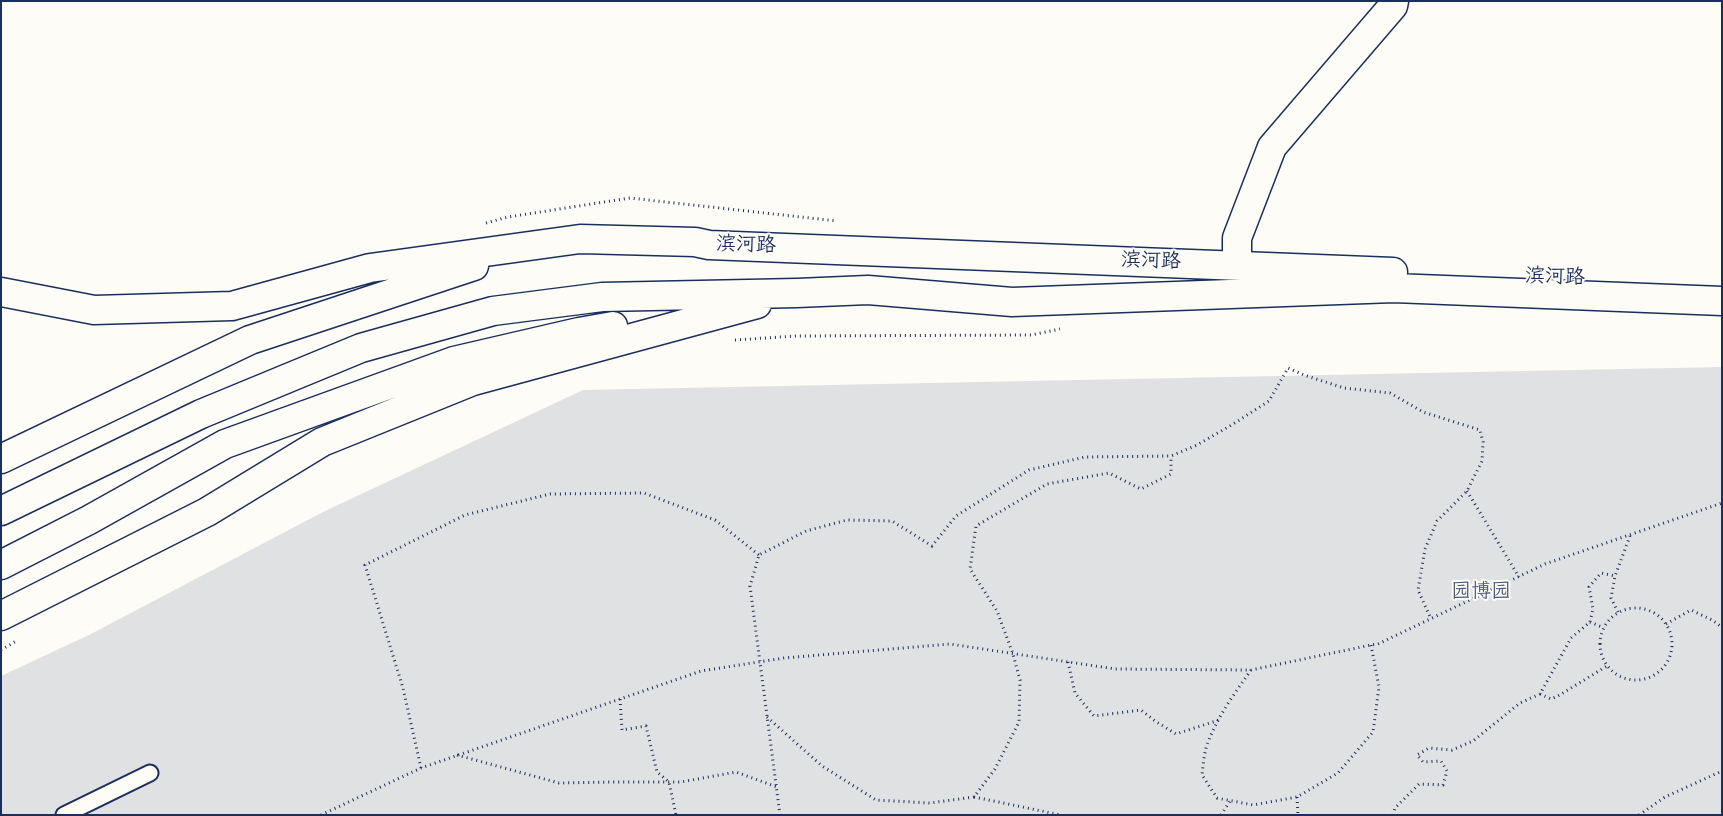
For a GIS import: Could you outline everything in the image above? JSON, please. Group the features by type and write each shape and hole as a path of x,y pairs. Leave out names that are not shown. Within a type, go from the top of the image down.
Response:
{"main road":[{"path":"1237,265 1237,238 1272,148 1393,6 1394,1"},
{"path":"1,292 94,310 232,306 370,268 580,239"},
{"path":"1,459 250,340 483,263 580,239"},
{"name":"滨河路","path":"580,239 695,242 709,245 1722,285"},
{"name":"滨河路","path":"797,293 868,290 1012,302 1394,288 1722,301"},
{"path":"1,511 201,414 343,355 361,348 483,314 602,297 797,293"},
{"path":"1,616 207,512 322,442 473,381 797,293"},
{"path":"1,565 89,520 225,444 454,361 579,332 797,293"}],"lane":[{"path":"64,815 150,773"}],"path":[{"path":"728,340 796,336 1031,335 1069,328"},
{"path":"780,815 750,586 759,555 806,531 847,520 892,521 932,546 956,516 1029,470 1085,457 1171,456 1197,445 1268,401 1288,368 1344,388 1390,392 1423,412 1480,430 1483,442 1482,461 1467,491 1437,521 1425,549 1418,590 1431,619"},
{"path":"974,797 995,769 1018,722 1020,680 1013,654 997,611 970,569 976,526 1047,484 1109,473 1141,490 1171,474 1171,456"},
{"path":"1467,491 1519,577"},
{"path":"422,768 403,688 365,565 465,515 550,494 644,493 715,520 759,555"},
{"path":"320,815 422,768 701,671 784,658 950,644 1115,670 1250,670 1371,646 1545,564 1722,504"},
{"path":"1618,613 1611,598 1615,576 1630,535"},
{"path":"1393,815 1395,808 1419,784 1443,785 1447,771 1441,761 1423,762 1417,755 1429,748 1452,750 1473,741 1520,703 1540,694 1571,638 1590,622 1593,609 1589,587 1601,573 1615,576"},
{"path":"1629,608 1642,608 1654,612 1666,624 1670,631 1671,654 1666,665 1658,673 1648,678 1626,679 1615,674 1607,666 1601,656 1600,644 1608,621 1618,613 1629,608"},
{"path":"1666,624 1691,610 1722,627"},
{"path":"1590,622 1604,628"},
{"path":"1250,670 1225,708 1206,748 1202,775 1217,798 1253,805 1297,797 1338,773 1373,732 1379,687 1371,646"},
{"path":"1068,662 1075,693 1094,716 1141,710 1176,734 1219,720"},
{"path":"1540,694 1551,698 1558,696 1607,666"},
{"path":"620,700 622,730 646,726 657,772 669,782 676,815"},
{"path":"767,717 822,766 876,800 930,803 974,797 1061,815"},
{"path":"457,755 558,783 681,782 736,772 777,787"},
{"path":"1639,815 1665,797 1722,771"},
{"path":"1297,797 1298,815"},
{"path":"1221,815 1230,801"}],"green space":[{"name":"园博园","path":"1722,367 1722,815 1,815 1,676 89,635 323,512 583,390"}]}
